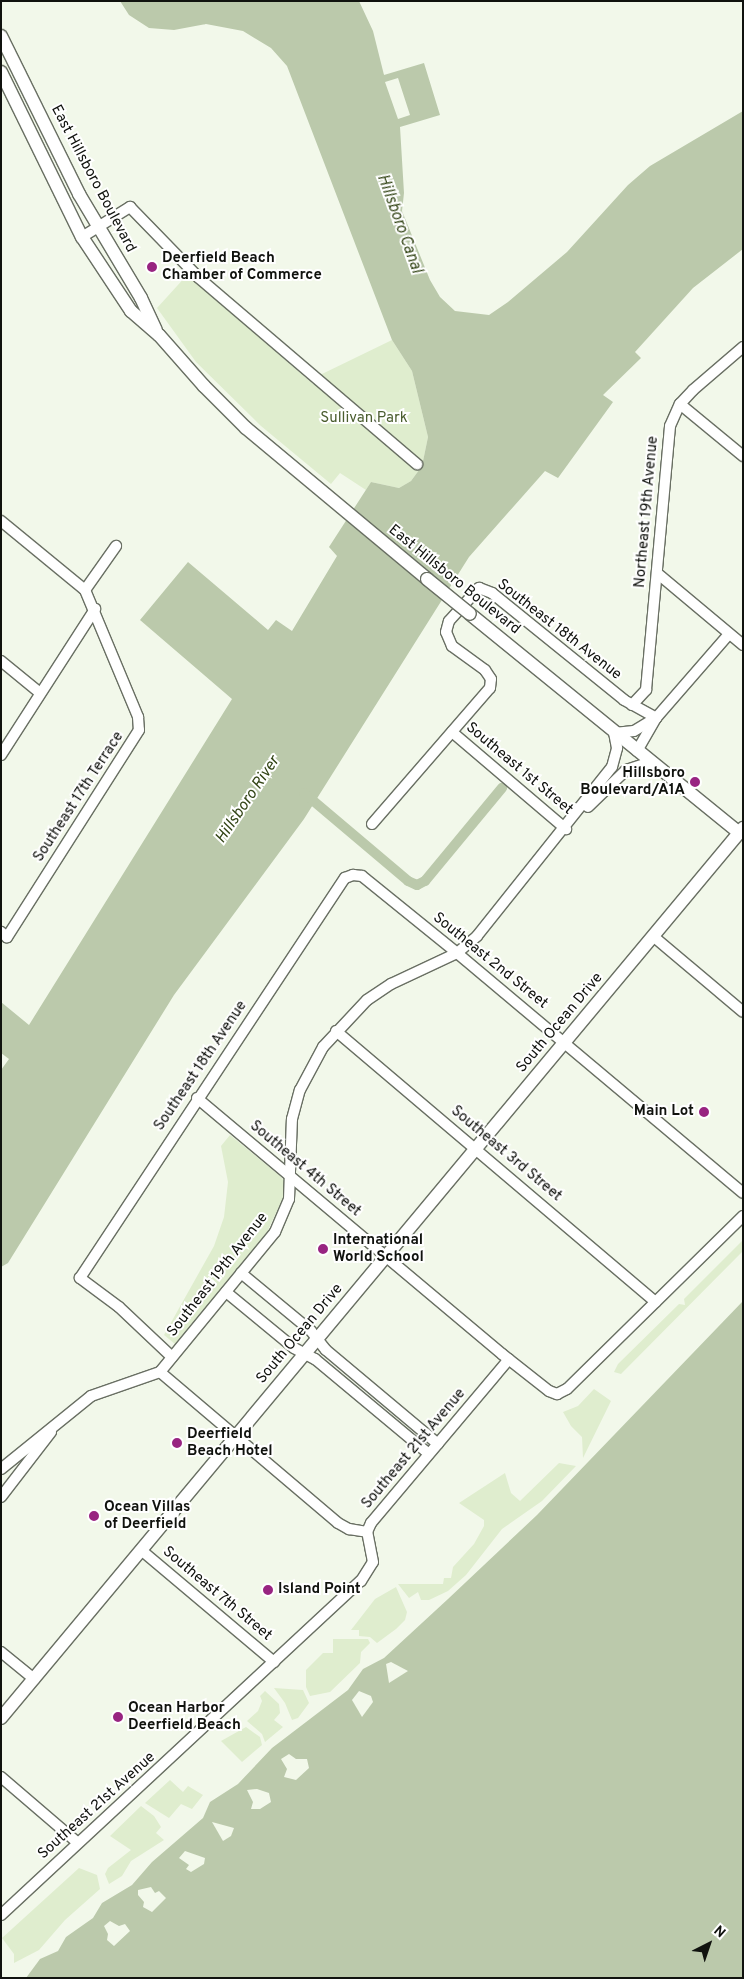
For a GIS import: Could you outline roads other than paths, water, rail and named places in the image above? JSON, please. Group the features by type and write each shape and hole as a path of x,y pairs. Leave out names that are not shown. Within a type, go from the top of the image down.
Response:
{"main road":[{"name":"East Hillsboro Boulevard","path":"1,36 4,48 97,228 141,298 159,335"},
{"path":"1,67 15,76 44,125"},
{"name":"East Hillsboro Boulevard","path":"1,72 6,92 82,237 131,311 159,335 227,410 323,494 614,733 742,832"},
{"name":"South Ocean Drive","path":"1,1718 564,1042 742,832"}],"street":[{"path":"82,237 130,207 199,278 321,385 417,464"},
{"name":"Northeast 19th Avenue","path":"632,705 646,690 670,426 680,404 743,347"},
{"path":"680,404 743,456"},
{"path":"1,521 85,590 95,609 1,755"},
{"path":"85,590 116,546"},
{"path":"657,573 743,645"},
{"name":"Southeast 18th Avenue","path":"372,824 490,688 491,679 485,670 452,646 446,632 449,621 479,588 492,593 632,705 656,718"},
{"name":"Southeast 17th Terrace","path":"4,935 138,730 138,717 95,609"},
{"path":"637,751 656,718 729,634"},
{"path":"1,661 40,694"},
{"path":"614,733 634,731 656,718"},
{"name":"Southeast 1st Street","path":"452,732 566,829"},
{"name":"Southeast 19th Avenue","path":"160,1372 275,1232 289,1199 292,1119 300,1090 323,1047 367,1000 391,984 457,953 476,936 566,829 612,767 616,756 614,733"},
{"name":"Southeast 19th Avenue","path":"566,829 626,770 651,762"},
{"name":"Southeast 18th Avenue","path":"172,1357 119,1307 80,1278 197,1098 345,878 353,875"},
{"name":"Southeast 2nd Street","path":"353,875 362,876 457,953 743,1193"},
{"path":"654,937 743,1012"},
{"name":"Southeast 3rd Street","path":"336,1031 655,1302"},
{"name":"Southeast 4th Street","path":"197,1098 549,1392 557,1394 567,1389 655,1302"},
{"path":"655,1302 743,1216"},
{"path":"241,1273 317,1338 326,1350 438,1444"},
{"path":"226,1292 294,1348 315,1359 429,1454"},
{"name":"Southeast 21st Avenue","path":"1,1915 372,1569 373,1553 367,1532 429,1454 509,1359"},
{"path":"1,1469 34,1440 53,1429 91,1396 160,1372 338,1523 349,1529 367,1532"},
{"path":"1,1497 53,1429"},
{"name":"Southeast 7th Street","path":"141,1550 274,1662"},
{"path":"1,1652 34,1679"},
{"path":"1,1777 78,1843"}],"water":[{"path":"120,1 359,1 373,31 384,75 424,63 440,115 400,127 404,193 402,211 430,280 440,297 455,311 489,315 508,302 567,252 628,185 650,166 743,111 743,249 693,288 635,352 641,358 603,395 613,402 558,478 545,471 469,557 304,819 174,995 8,1263 1,1267 1,1070 9,1059 1,1053 1,1002 29,1025 232,699 140,620 188,562 268,630 276,620 292,631 337,556 329,547 371,482 399,488 411,481 422,466 428,437 412,371 392,340 287,66 271,48 243,31 206,24 174,30 149,28 129,15","holes":["398,78 410,115 398,119 385,82"]},
{"path":"743,1301 743,1978 26,1978 40,1959 58,1951 66,1937 93,1918 102,1903 132,1885 152,1862 203,1818 210,1802 238,1784 272,1748 348,1690 363,1669 384,1658 537,1515"}],"waterway":[{"path":"304,793 408,881 417,885 425,881 502,788"}],"place":[{"name":"Deerfield Beach Chamber of Commerce","path":"152,267"},
{"name":"Hillsboro Boulevard/A1A","path":"695,782"},
{"name":"Main Lot","path":"704,1112"},
{"name":"International World School","path":"323,1249"},
{"name":"Deerfield Beach Hotel","path":"177,1443"},
{"name":"Ocean Villas of Deerfield","path":"94,1516"},
{"name":"Island Point","path":"268,1590"},
{"name":"Ocean Harbor Deerfield Beach","path":"118,1717"}],"water label":[{"name":"Hillsboro Canal","path":"399,224"},
{"name":"Hillsboro River","path":"248,800"}],"park label":[{"name":"Sullivan Park","path":"364,419"}]}
